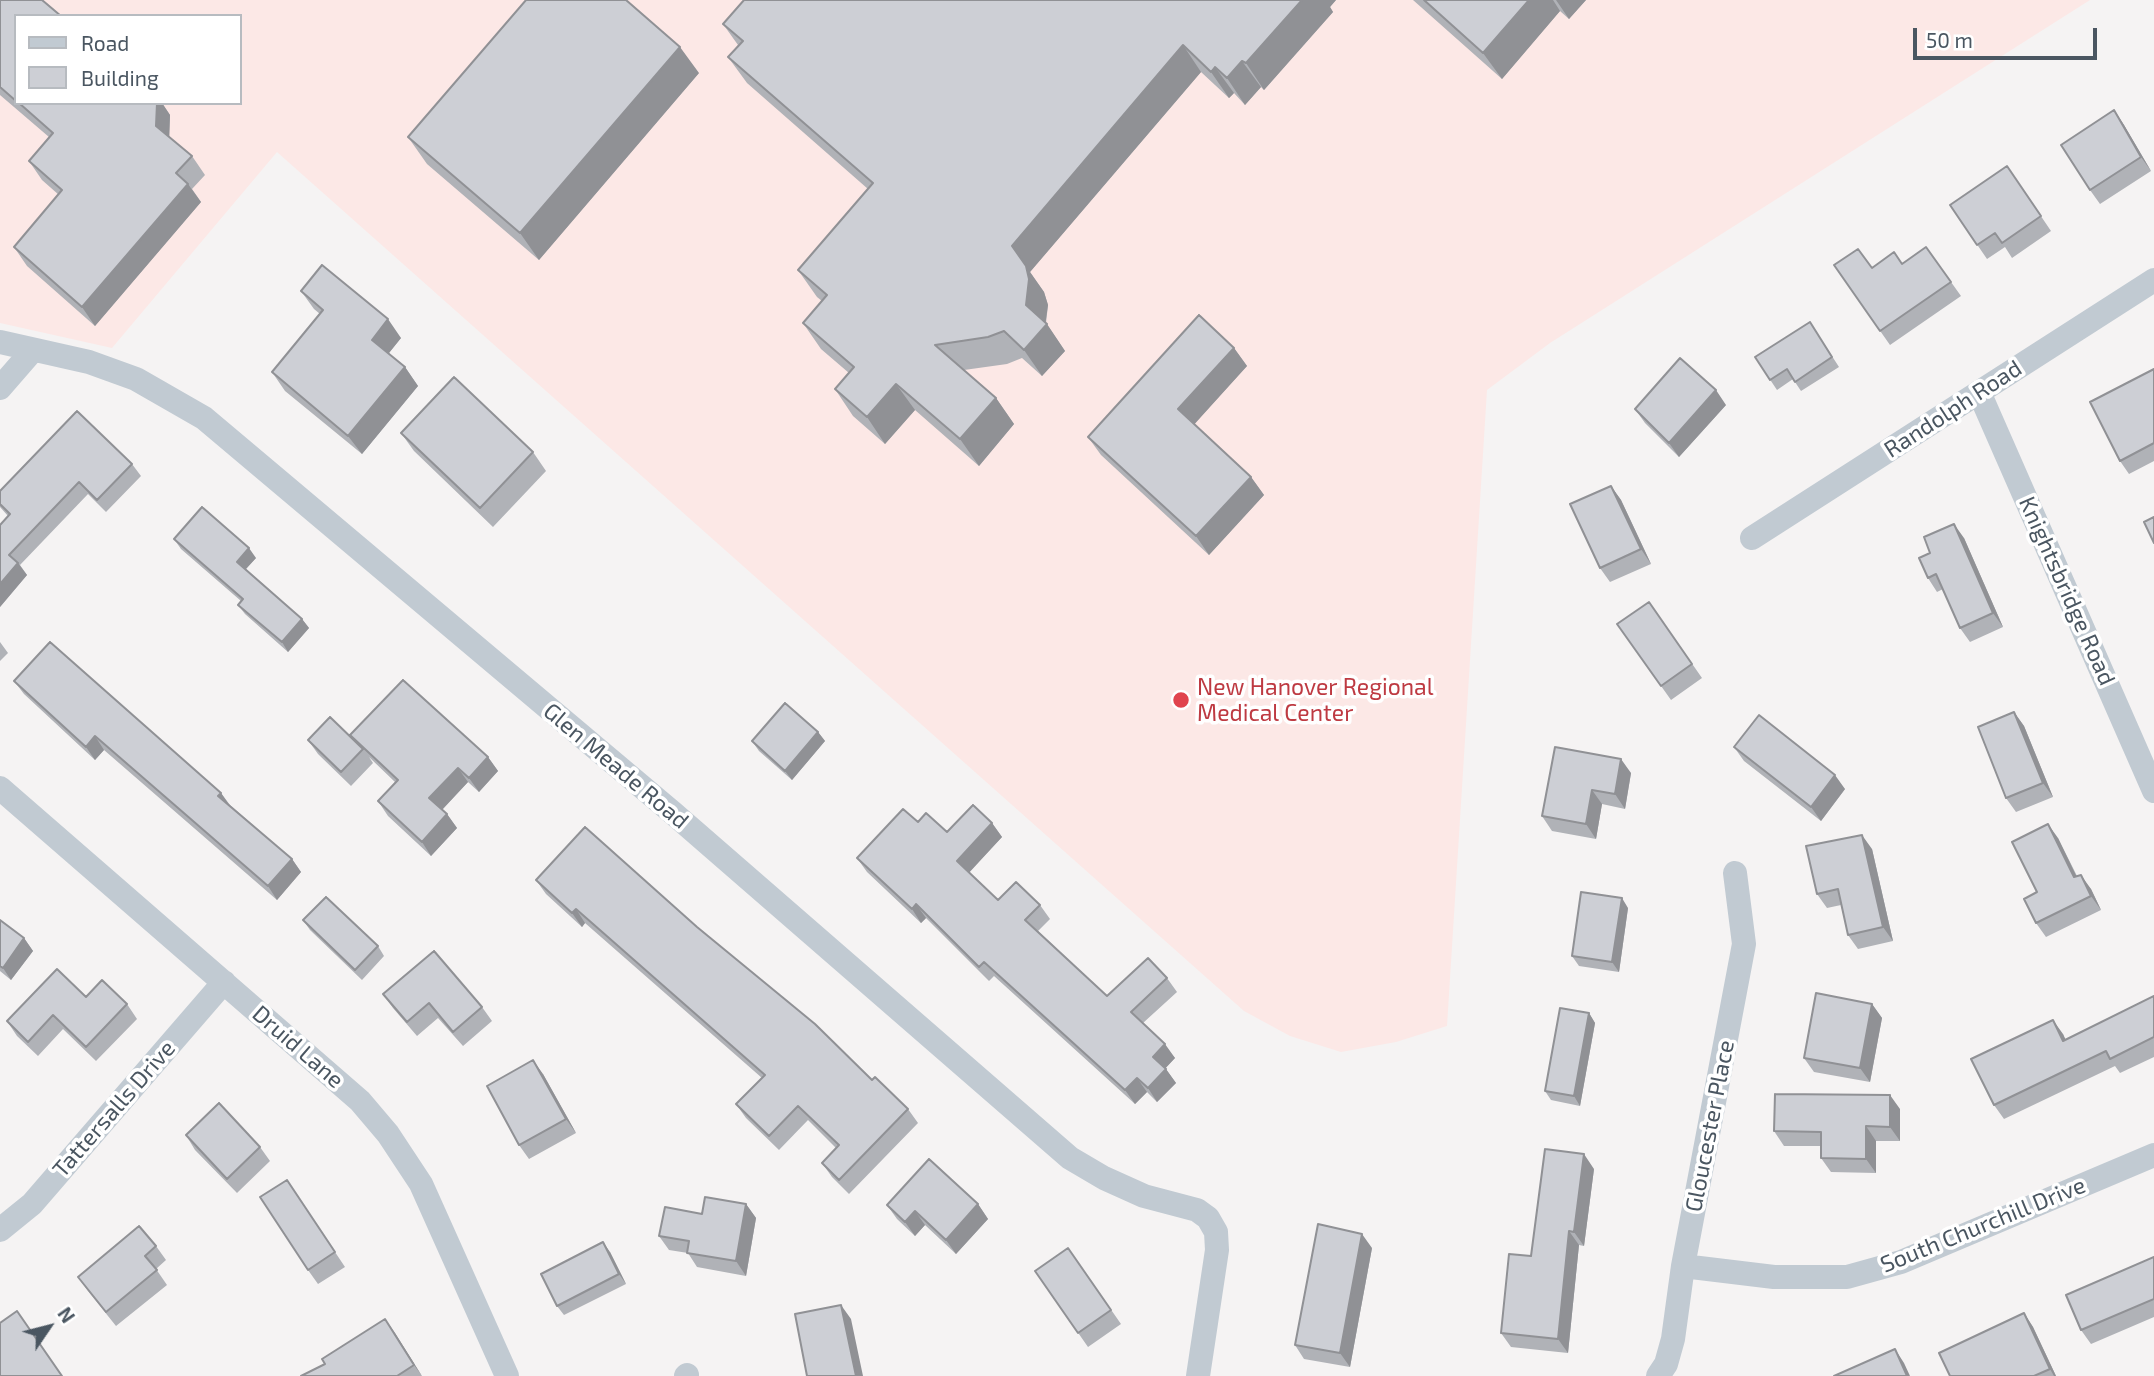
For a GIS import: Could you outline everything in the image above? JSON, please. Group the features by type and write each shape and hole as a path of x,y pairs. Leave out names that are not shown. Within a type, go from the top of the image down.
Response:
{"street":[{"name":"Randolph Road","path":"1752,538 2154,280"},
{"name":"Glen Meade Road","path":"0,342 89,362 136,379 204,418 673,813 1070,1158 1104,1178 1144,1195 1197,1210 1212,1223 1217,1250 1198,1376"},
{"path":"0,388 33,350"},
{"name":"Knightsbridge Road","path":"1979,392 2154,791"},
{"name":"Druid Lane","path":"0,788 360,1101 388,1134 421,1184 507,1376"},
{"name":"Gloucester Place","path":"1658,1376 1666,1364 1673,1339 1683,1266 1744,944 1735,873"},
{"name":"Tattersalls Drive","path":"0,1230 32,1203 224,982"},
{"name":"South Churchill Drive","path":"1683,1266 1774,1277 1847,1277 1900,1262 2154,1154"}],"shaded area":[{"name":"New Hanover Regional Medical Center","path":"0,0 2090,0 1550,343 1487,390 1447,1026 1396,1042 1341,1052 1290,1036 1244,1011 277,152 112,348 0,323"}],"building":[{"path":"0,0 42,0 59,14 14,14 14,99 0,87"},
{"path":"526,0 626,0 680,47 520,233 408,137"},
{"path":"744,0 1302,0 1246,63 1242,61 1227,78 1215,67 1211,72 1183,45 1012,246 1026,266 1029,279 1026,305 1047,324 1024,350 1004,331 988,337 935,345 996,398 960,439 896,384 867,417 835,389 854,367 803,323 827,295 798,270 873,183 728,57 743,41 723,24"},
{"path":"1424,0 1529,0 1483,53"},
{"path":"21,105 157,105 156,126 192,156 176,173 188,184 82,307 14,247 62,190 29,161 53,133"},
{"path":"2114,110 2141,157 2090,190 2061,145"},
{"path":"2007,166 2041,216 2002,243 1995,233 1977,245 1950,205"},
{"path":"1926,247 1951,282 1880,331 1834,265 1858,249 1872,268 1894,252 1902,264"},
{"path":"322,265 388,319 372,340 405,367 348,436 272,372 323,310 301,291"},
{"path":"1199,315 1234,348 1178,409 1251,477 1196,536 1088,437"},
{"path":"1810,322 1832,357 1795,382 1787,369 1770,380 1755,357"},
{"path":"1680,358 1716,390 1669,443 1635,409"},
{"path":"2154,369 2154,443 2120,461 2090,402"},
{"path":"454,377 533,452 480,508 401,433"},
{"path":"77,411 132,464 97,500 79,482 9,555 18,563 0,584 0,525 10,514 0,504 0,491"},
{"path":"1611,486 1641,549 1600,568 1570,504"},
{"path":"202,507 249,548 237,562 302,619 282,642 238,605 243,599 174,539"},
{"path":"2154,517 2154,543 2144,522"},
{"path":"1954,524 1993,613 1960,628 1936,574 1928,578 1919,558 1930,553 1924,537"},
{"path":"1649,602 1692,664 1661,686 1617,624"},
{"path":"50,642 221,793 218,796 292,859 268,886 95,736 86,747 14,681"},
{"path":"403,680 488,757 469,778 458,768 429,798 447,814 422,842 378,801 398,780 350,735"},
{"path":"785,703 818,732 785,771 752,741"},
{"path":"2014,712 2043,783 2006,798 1978,727"},
{"path":"1759,715 1835,775 1811,807 1734,747"},
{"path":"330,717 363,749 341,772 308,740"},
{"path":"1555,747 1621,759 1615,794 1592,790 1586,824 1542,816"},
{"path":"973,805 992,823 957,861 998,900 1016,882 1040,905 1025,920 1107,996 1148,958 1167,978 1131,1012 1165,1044 1153,1057 1166,1069 1148,1088 1137,1078 1125,1090 984,962 979,967 916,904 912,909 857,858 903,809 918,822 926,813 947,832"},
{"path":"2048,824 2074,877 2081,875 2091,896 2036,923 2024,899 2037,892 2012,842"},
{"path":"585,827 697,927 815,1024 872,1080 875,1077 908,1109 839,1180 822,1163 839,1145 798,1106 769,1136 736,1104 765,1075 576,909 572,913 536,880"},
{"path":"1862,835 1883,927 1848,935 1838,889 1817,894 1806,846"},
{"path":"1581,892 1622,898 1612,962 1572,956"},
{"path":"326,897 378,946 355,970 303,920"},
{"path":"0,920 24,938 3,968 0,966"},
{"path":"434,951 482,1007 453,1032 429,1003 407,1022 383,994"},
{"path":"57,969 86,997 102,980 127,1004 86,1047 53,1015 28,1042 7,1021"},
{"path":"1816,993 1872,1004 1860,1068 1804,1058"},
{"path":"2154,996 2154,1037 2110,1059 2106,1051 1994,1105 1971,1059 2053,1020 2063,1041"},
{"path":"1560,1008 1589,1013 1574,1096 1545,1091"},
{"path":"533,1060 566,1119 519,1145 487,1086"},
{"path":"1775,1094 1890,1095 1890,1127 1866,1126 1866,1159 1821,1158 1821,1132 1774,1131"},
{"path":"219,1103 260,1147 227,1179 186,1135"},
{"path":"1545,1149 1584,1154 1574,1232 1569,1231 1558,1339 1501,1333 1509,1254 1531,1256"},
{"path":"929,1159 978,1204 946,1240 915,1211 905,1222 887,1205"},
{"path":"287,1180 335,1252 308,1270 260,1197"},
{"path":"705,1197 746,1204 736,1261 687,1253 689,1241 659,1236 665,1207 702,1214"},
{"path":"1318,1224 1362,1234 1340,1353 1295,1345"},
{"path":"139,1226 156,1246 145,1256 157,1270 106,1312 78,1277"},
{"path":"603,1242 619,1274 557,1306 541,1274"},
{"path":"1068,1248 1111,1310 1078,1333 1035,1271"},
{"path":"2154,1257 2154,1299 2081,1330 2066,1295"},
{"path":"841,1305 856,1376 807,1376 795,1314"},
{"path":"17,1311 62,1376 0,1376 0,1323"},
{"path":"2024,1313 2050,1369 2034,1376 1950,1376 1939,1353"},
{"path":"385,1319 414,1365 397,1376 301,1376 325,1364 322,1359"},
{"path":"1895,1349 1907,1376 1834,1376"}],"place":[{"name":"New Hanover Regional Medical Center","path":"1181,700"}]}
